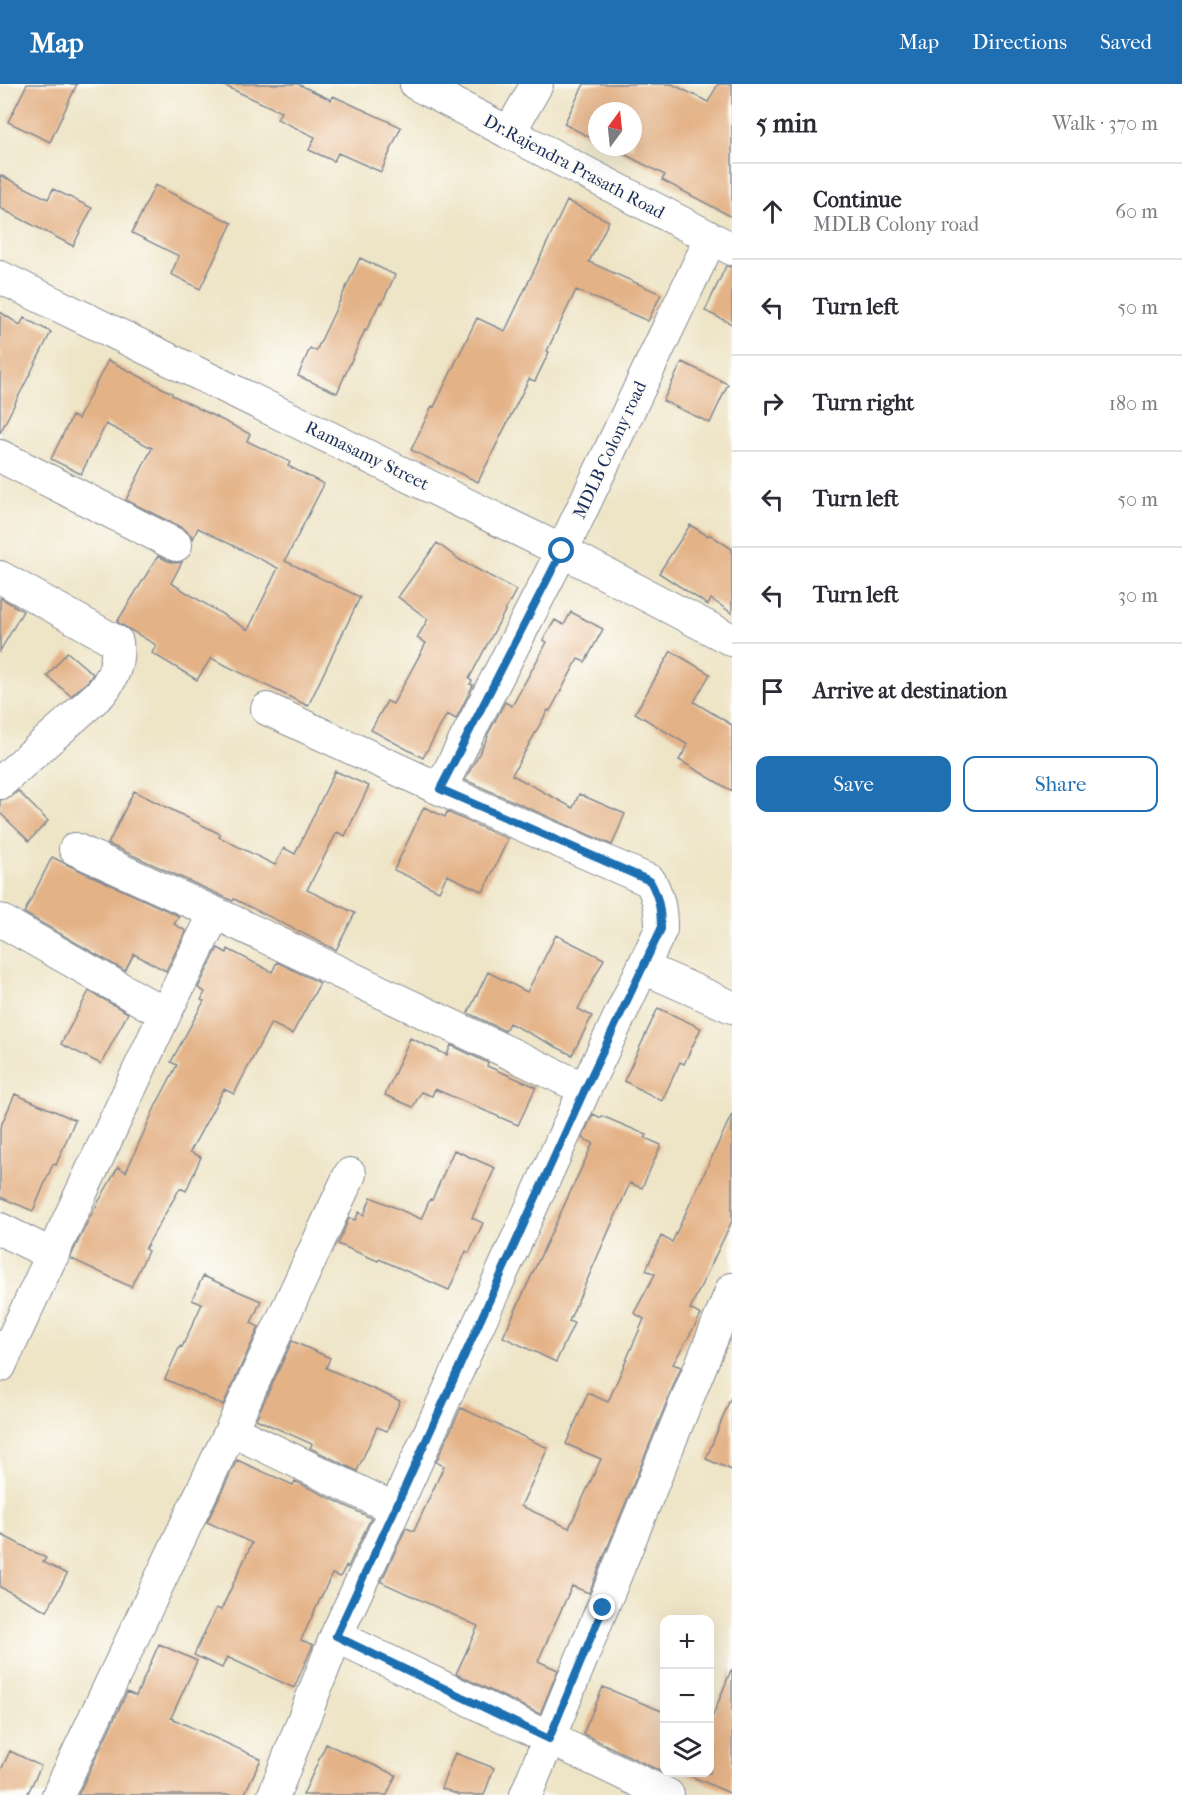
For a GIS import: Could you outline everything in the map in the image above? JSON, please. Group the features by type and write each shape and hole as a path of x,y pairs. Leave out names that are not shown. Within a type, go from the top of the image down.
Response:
{"street":[{"name":"Dr.Rajendra Prasath Road","path":"416,84 722,243"},
{"path":"509,133 537,84"},
{"name":"MDLB Colony road","path":"440,789 722,243"},
{"name":"Ramasamy Street","path":"0,276 562,551 732,640"},
{"path":"0,456 176,545"},
{"path":"0,577 117,642 118,654 116,669 109,684 101,693 0,783"},
{"path":"267,709 440,789 650,881 661,907 661,929 585,1089 336,1636 274,1795"},
{"path":"75,849 585,1089"},
{"path":"0,1366 165,1014 215,913"},
{"path":"0,920 165,1014"},
{"path":"644,968 732,1007"},
{"path":"58,1795 350,1174"},
{"path":"0,1229 52,1254"},
{"path":"526,1795 732,1289"},
{"path":"231,1430 395,1509"},
{"path":"336,1636 668,1795"}],"building":[{"path":"27,84 77,84 50,142 8,122"},
{"path":"221,84 298,84 331,100 333,96 401,127 381,172 338,153 334,161 309,150 315,137 277,119 281,112"},
{"path":"584,84 672,84 708,102 718,84 732,84 732,217 662,180 665,175 628,156 642,156 642,102 588,102 588,136 564,124"},
{"path":"0,175 48,199 53,189 92,208 73,246 0,208"},
{"path":"155,185 232,223 200,289 171,274 179,256 132,233"},
{"path":"567,201 609,221 589,262 661,294 648,321 576,290 535,381 529,379 478,482 411,450 477,318 505,331"},
{"path":"360,258 395,275 382,303 380,302 365,330 337,393 298,376 310,348 316,351"},
{"path":"726,266 732,267 732,324 705,311"},
{"path":"0,312 20,325 24,318 51,332 0,433"},
{"path":"108,360 250,434 247,441 290,462 288,466 324,484 285,561 360,597 308,706 211,658 197,680 152,653 156,645 117,622 158,556 176,563 182,562 171,583 248,630 278,568 198,528 193,539 184,529 126,500 152,448 106,424 81,474 51,459 72,416 78,419"},
{"path":"682,362 728,384 710,423 663,401"},
{"path":"690,525 732,549 732,613 711,599 708,605 659,573"},
{"path":"437,543 460,560 516,590 469,679 472,681 470,684 473,685 456,719 447,714 423,758 371,730 387,701 393,704 426,643 417,638 428,619 398,597"},
{"path":"0,599 23,611 0,651"},
{"path":"571,612 603,629 585,662 578,659 512,775 573,808 579,794 625,814 612,845 465,780 505,702 512,706 547,642 543,640 555,620 564,625"},
{"path":"671,651 710,674 694,702 732,725 732,791 679,760 688,745 635,713"},
{"path":"67,652 93,674 71,696 47,676"},
{"path":"335,771 369,786 345,836 337,832 307,890 355,913 336,950 234,899 233,901 108,844 134,791 220,834 219,837 275,865 284,848 295,854"},
{"path":"18,791 48,821 29,841 0,813 0,800 11,797"},
{"path":"424,807 445,817 447,812 508,839 483,892 447,875 439,891 394,870"},
{"path":"52,857 179,916 174,924 186,931 166,971 134,954 125,971 24,913"},
{"path":"556,935 604,959 578,1009 592,1016 572,1055 509,1023 505,1031 468,1013 488,972 527,992"},
{"path":"218,948 227,953 228,949 272,972 277,962 320,983 292,1034 271,1023 234,1094 224,1089 190,1152 201,1157 186,1191 180,1188 145,1249 148,1251 131,1287 70,1258 118,1167 126,1172 177,1065 171,1062 204,1001 201,1000 205,992 198,988"},
{"path":"89,991 128,1013 101,1064 61,1044"},
{"path":"658,1008 701,1028 684,1064 680,1062 662,1101 624,1081"},
{"path":"410,1038 447,1055 451,1045 488,1063 487,1066 536,1087 518,1125 435,1089 432,1096 421,1092 413,1107 385,1095"},
{"path":"15,1094 75,1120 33,1211 0,1197 0,1128"},
{"path":"593,1114 647,1135 645,1138 661,1145 642,1188 630,1183 569,1321 574,1323 556,1362 503,1337 593,1143 582,1138"},
{"path":"732,1114 732,1221 690,1309 701,1315 673,1364 681,1367 589,1593 572,1586 538,1661 558,1670 540,1714 456,1674 478,1626 381,1582 406,1528 414,1531 444,1466 436,1462 461,1408 548,1448 521,1506 569,1528 601,1459 566,1444 588,1393 608,1402 644,1319 634,1313 655,1274 646,1270 661,1236 672,1242"},
{"path":"454,1150 495,1168 472,1218 483,1223 469,1253 466,1251 449,1290 379,1259 378,1261 338,1244 349,1218 355,1220 359,1212 364,1215 371,1197 421,1219"},
{"path":"203,1276 261,1301 251,1323 259,1327 223,1405 165,1379 202,1304 192,1300"},
{"path":"292,1341 330,1358 326,1368 400,1401 387,1431 377,1427 357,1471 310,1448 312,1444 256,1419"},
{"path":"732,1397 732,1470 706,1459"},
{"path":"237,1460 293,1485 295,1481 371,1518 348,1567 346,1566 340,1577 332,1574 301,1640 313,1645 294,1688 227,1657 222,1668 194,1655 216,1608 221,1610 252,1543 207,1522"},
{"path":"0,1534 46,1558 43,1562 67,1574 47,1611 0,1587"},
{"path":"159,1644 197,1661 171,1718 261,1759 244,1795 78,1795 127,1692 136,1696"},
{"path":"732,1670 732,1794 693,1777 714,1777 714,1713"},
{"path":"603,1687 660,1710 660,1771 583,1734"},
{"path":"326,1744 396,1775 387,1795 303,1795"},
{"path":"10,1751 41,1766 27,1795 0,1795 0,1772"},
{"path":"455,1753 494,1768 484,1795 459,1795 441,1788"}],"route":[{"path":"562,551 440,789 650,881 661,907 661,929 585,1089 336,1636 549,1739 603,1608"}]}
